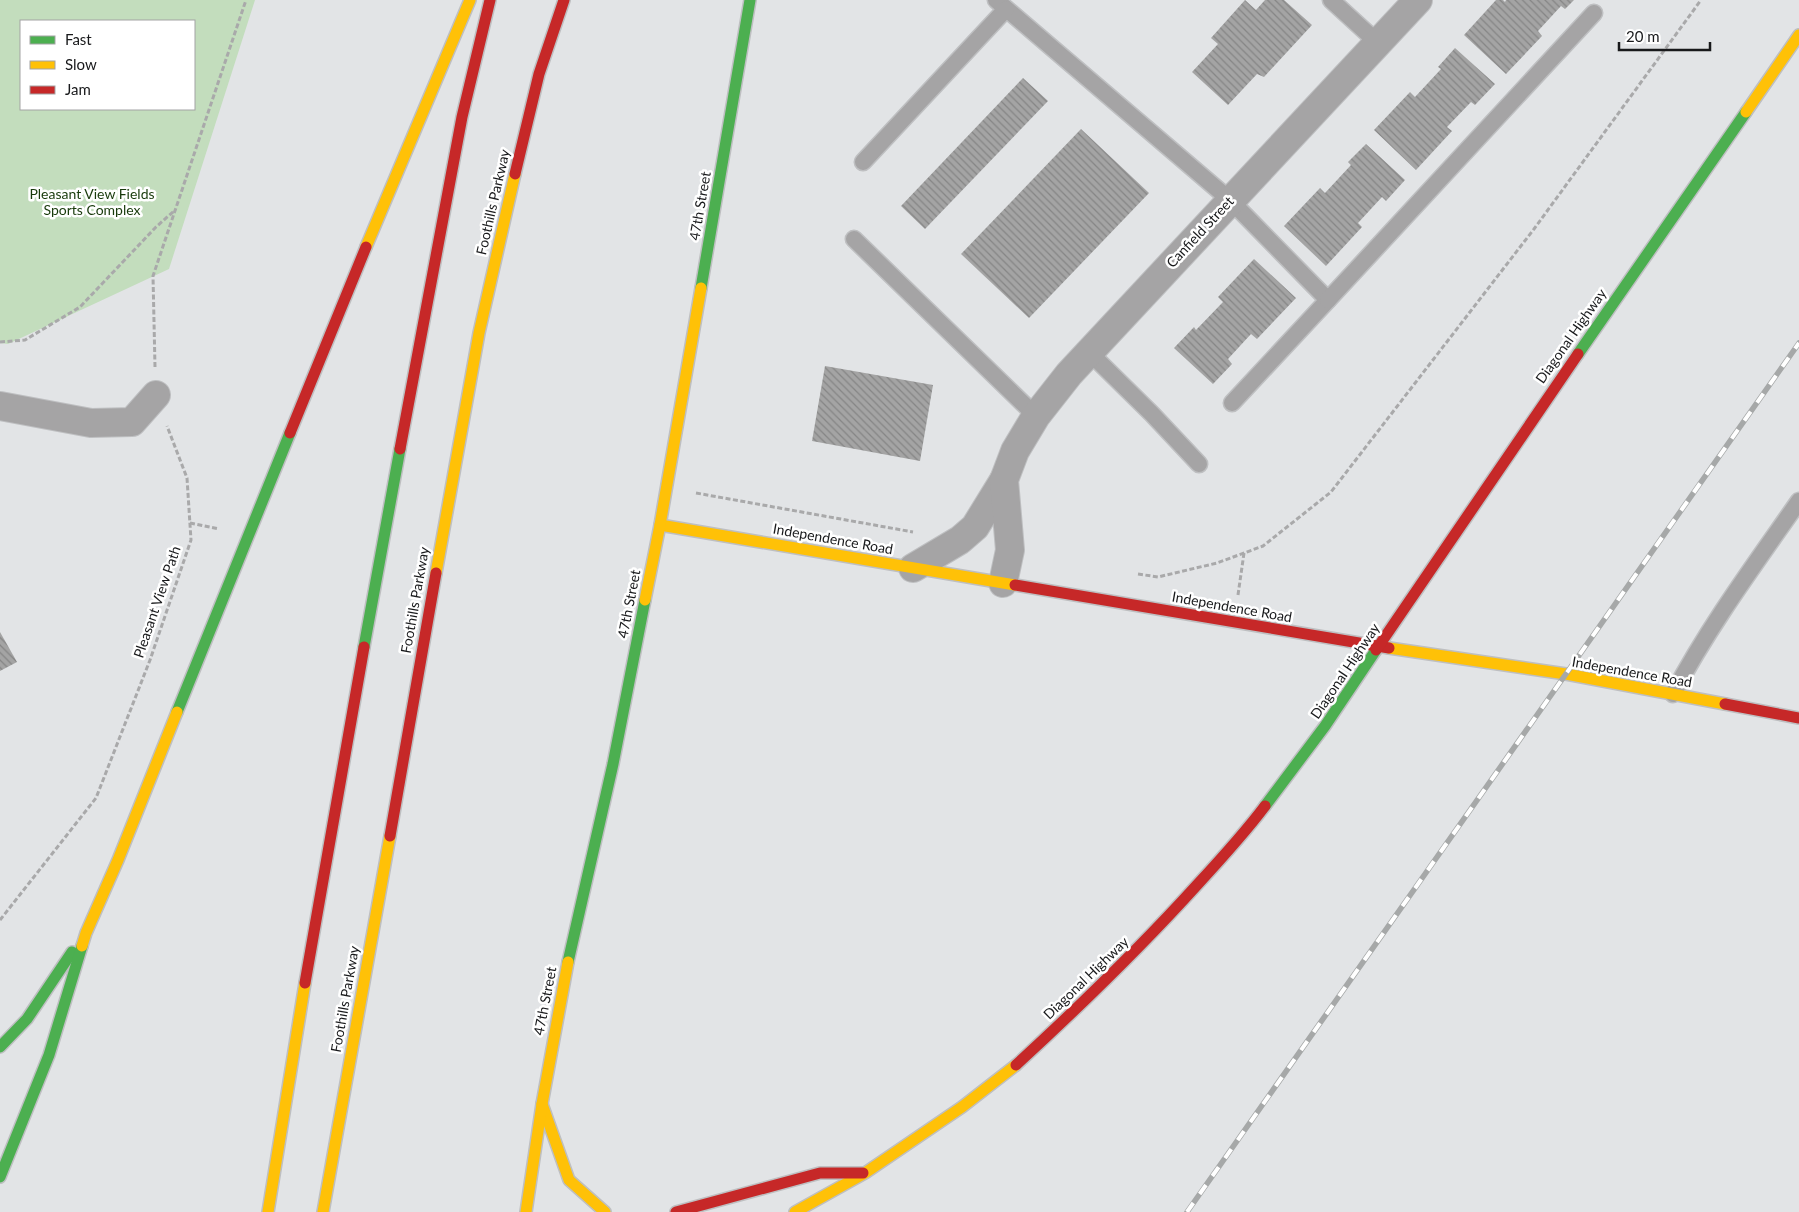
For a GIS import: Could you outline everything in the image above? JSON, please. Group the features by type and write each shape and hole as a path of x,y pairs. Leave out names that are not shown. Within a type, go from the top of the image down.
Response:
{"main road":[{"path":"0,1176 50,1055 86,933 118,860 419,118 470,0"},
{"path":"268,1212 298,1021 392,492 462,117 490,0"},
{"name":"Foothills Parkway","path":"323,1212 479,333 539,74 564,0"},
{"name":"47th Street","path":"526,1212 542,1104 571,944 613,764 660,525 750,0"},
{"name":"Diagonal Highway","path":"795,1212 865,1172 962,1107 1010,1071 1078,1008 1161,925 1246,831 1326,726 1536,412 1799,35"},
{"name":"Independence Road","path":"660,525 1380,647 1566,674 1799,718"},
{"path":"0,1047 27,1019 86,933"},
{"path":"542,1104 569,1180 606,1212"},
{"path":"676,1212 820,1173 865,1172"}],"street":[{"name":"Canfield Street","path":"913,568 960,540 975,527 1004,480 1015,451 1036,416 1069,374 1418,0"},
{"path":"0,406 91,423 132,422 156,395"},
{"name":"Canfield Street","path":"1003,584 1010,550 1004,480"}],"lane":[{"path":"1331,0 1378,43"},
{"path":"864,162 1001,5 1230,200 1328,300"},
{"path":"1232,403 1594,13"},
{"path":"854,239 1036,416"},
{"path":"1089,352 1152,414 1199,464"},
{"path":"1673,694 1689,663 1721,612 1799,501"}],"path":[{"name":"Pleasant View Path","path":"0,920 96,798 150,660 191,540 187,478 156,395 153,276 246,0"},
{"path":"0,342 25,340 80,307 156,227 175,210"},
{"path":"1234,622 1244,553"}],"green space":[{"name":"Pleasant View Fields Sports Complex","path":"0,0 255,0 169,269 8,344 0,343"}],"building":[{"path":"1245,0 1256,10 1265,0 1284,0 1312,25 1264,77 1257,74 1228,105 1192,72 1218,44 1211,38"},
{"path":"1496,0 1503,0 1505,2 1506,0 1574,0 1565,9 1561,6 1538,31 1542,36 1506,74 1464,35"},
{"path":"1455,48 1495,84 1475,105 1471,102 1447,127 1452,131 1416,170 1374,130 1410,92 1415,97 1441,69 1438,67"},
{"path":"1023,78 1048,101 925,229 901,206"},
{"path":"1081,129 1149,193 1029,318 961,254"},
{"path":"1366,144 1405,180 1386,201 1382,197 1358,223 1362,227 1326,266 1284,226 1320,188 1325,193 1351,165 1348,162"},
{"path":"1254,259 1296,298 1257,339 1251,334 1228,359 1232,364 1213,384 1174,348 1194,327 1196,330 1223,302 1218,297"},
{"path":"825,366 933,385 920,461 812,441"},
{"path":"0,632 17,662 0,671"}],"railway":[{"path":"1187,1212 1799,343"}],"traffic: fast":[{"path":"701,288 750,0"},
{"path":"1578,354 1746,112"},
{"path":"177,712 290,433"},
{"path":"364,647 400,449"},
{"path":"568,962 613,764 645,600"},
{"path":"1265,806 1325,726 1376,650"},
{"path":"0,1177 49,1055 82,946"},
{"path":"0,1047 27,1019 72,952"}],"traffic: slow":[{"path":"366,247 470,0"},
{"path":"1746,112 1799,35"},
{"path":"436,573 479,333 515,174"},
{"path":"645,600 660,525 701,288"},
{"path":"660,525 1015,585"},
{"path":"1389,648 1566,674 1725,704"},
{"path":"82,946 177,712"},
{"path":"323,1212 390,836"},
{"path":"526,1212 542,1104 568,962"},
{"path":"268,1212 305,983"},
{"path":"795,1212 865,1173 962,1107 1016,1065"},
{"path":"542,1104 569,1180 605,1212"}],"traffic: jam":[{"path":"400,449 462,117 490,0"},
{"path":"515,174 539,74 564,0"},
{"path":"290,433 366,247"},
{"path":"1376,650 1578,354"},
{"path":"390,836 436,573"},
{"path":"1015,585 1389,648"},
{"path":"305,983 364,647"},
{"path":"1725,704 1799,718"},
{"path":"1016,1065 1154,932 1224,856 1265,806"},
{"path":"676,1212 820,1173 863,1173"}]}
